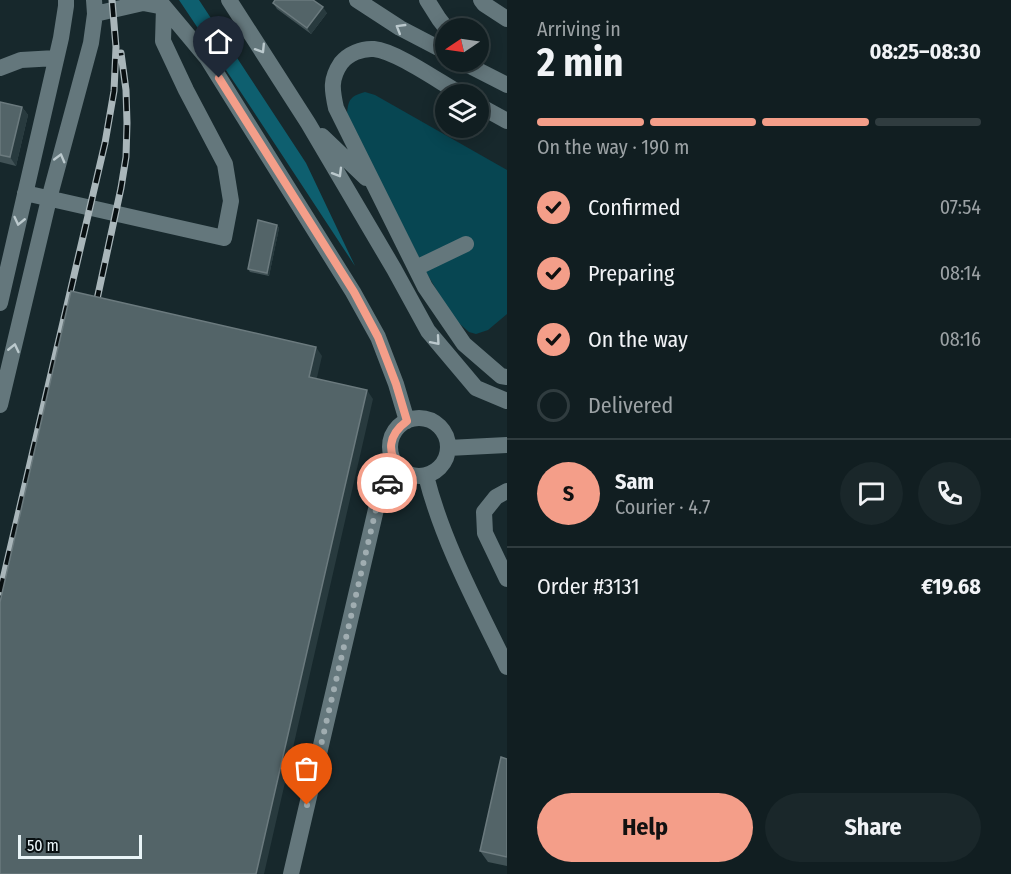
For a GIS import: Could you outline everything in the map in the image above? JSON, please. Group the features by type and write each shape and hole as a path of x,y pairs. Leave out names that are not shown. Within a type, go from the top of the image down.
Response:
{"street":[{"path":"0,303 65,17 66,0"},
{"path":"229,0 308,123 394,268 428,331 477,388 507,401"},
{"path":"357,0 400,28 435,46"},
{"path":"427,0 438,18"},
{"path":"481,0 507,19"},
{"path":"0,405 49,199 91,43 95,7 143,3 161,4 207,58 354,292 378,337 407,421"},
{"path":"25,193 224,238 231,201 225,164 163,41 161,4"},
{"path":"443,84 394,56 374,49 358,51 345,57 334,73 332,91 336,108 425,287 464,344 501,376 507,377"},
{"path":"0,68 21,60 56,58"},
{"path":"486,72 507,85"},
{"path":"489,111 507,121"},
{"path":"308,123 375,186"},
{"path":"416,268 466,244"},
{"path":"417,419 426,419 435,423 447,438 448,448 442,466 426,476 417,476 401,470 391,453 391,444 399,427 407,421 417,419"},
{"path":"448,448 507,445"},
{"path":"291,874 377,505 386,484 401,470"},
{"path":"426,476 443,531 507,667"},
{"path":"507,491 496,497 484,512 485,533 507,579"}],"shaded area":[{"path":"179,0 199,0 306,163 355,266 240,91"},
{"path":"365,92 375,95 435,129 435,138 451,138 507,170 507,314 488,330 476,334 469,332 453,318 426,272 347,114 348,105 356,95"}],"building":[{"path":"275,0 313,0 323,7 307,28 273,3"},
{"path":"0,102 22,107 10,157 0,155"},
{"path":"258,220 277,225 267,273 248,269"},
{"path":"71,291 316,347 309,377 367,390 256,874 0,874 0,602"},
{"path":"501,757 507,759 507,857 480,851"}],"railway":[{"path":"0,592 105,143 114,91 116,47 112,0"},
{"path":"96,304 126,157 126,90 121,53"}],"way so far":[{"path":"307,805 377,505 387,483"}],"route":[{"path":"219,78 354,292 378,337 407,421 399,427 391,444 391,453 401,470 387,483"}]}
